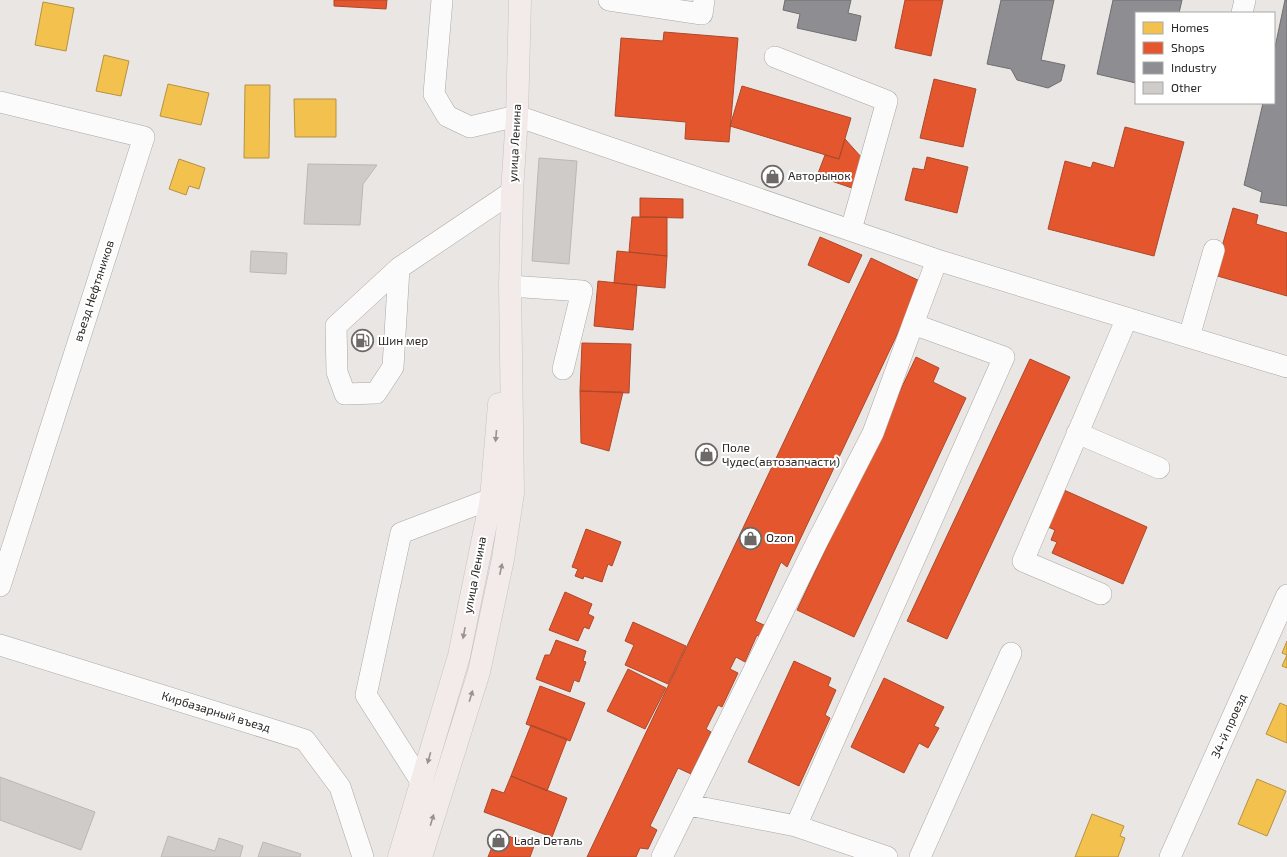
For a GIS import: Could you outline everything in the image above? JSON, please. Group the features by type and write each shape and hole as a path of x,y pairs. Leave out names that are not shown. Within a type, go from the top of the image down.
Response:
{"main road":[{"name":"улица Ленина","path":"421,857 478,672 503,559 513,492 510,286 512,192 517,116 520,0"},
{"name":"улица Ленина","path":"399,857 459,656 490,499 510,286"}],"street":[{"path":"442,0 434,94 447,116 470,127 517,116 937,260 1287,367"},
{"path":"609,0 702,14 704,0"},
{"path":"1242,12 1245,0"},
{"path":"775,57 887,101 851,230"},
{"name":"въезд Нефтяников","path":"0,102 144,137 0,586"},
{"path":"399,268 393,368 376,394 345,394 337,372 336,326 399,268 512,192"},
{"path":"1189,337 1214,250"},
{"path":"662,857 689,805 817,542 873,433 937,260"},
{"path":"510,286 582,291 563,369"},
{"path":"1102,594 1023,561 1127,318"},
{"path":"796,826 1004,357 914,324"},
{"path":"1077,432 1159,468"},
{"path":"422,783 366,695 401,533 490,499"},
{"name":"34-й проезд","path":"1170,857 1287,595"},
{"name":"Кирбазарный въезд","path":"0,645 305,740 340,787 363,857"},
{"path":"920,857 1011,653"},
{"path":"689,805 796,826 887,857"}],"building: Homes":[{"path":"43,2 74,8 66,51 35,45"},
{"path":"104,55 129,61 121,96 96,91"},
{"path":"168,84 209,93 201,125 160,116"},
{"path":"245,85 270,85 269,158 244,158"},
{"path":"294,99 336,99 336,137 295,137"},
{"path":"179,159 205,168 199,189 189,186 186,195 169,189"},
{"path":"1287,641 1287,655 1282,653"},
{"path":"1287,655 1287,668 1282,666"},
{"path":"1280,703 1287,706 1287,743 1266,734"},
{"path":"1257,779 1286,791 1267,836 1238,824"},
{"path":"1092,814 1124,826 1120,836 1125,838 1118,857 1075,857"}],"building: Shops":[{"path":"334,0 387,0 386,9 334,6"},
{"path":"905,0 943,0 931,56 895,48"},
{"path":"664,32 738,38 729,142 685,139 686,122 615,116 621,38 663,41"},
{"path":"934,79 976,89 963,147 920,138"},
{"path":"742,86 851,118 839,159 730,126"},
{"path":"1125,127 1184,142 1154,256 1048,229 1065,161 1091,168 1093,162 1114,168"},
{"path":"845,139 862,158 852,188 817,176 825,155 839,159"},
{"path":"927,157 968,167 957,213 905,200 913,168 924,170"},
{"path":"640,198 683,199 683,218 640,217"},
{"path":"1233,208 1258,215 1256,224 1287,233 1287,296 1214,275"},
{"path":"632,217 667,217 667,256 629,252"},
{"path":"820,237 862,255 849,283 808,265"},
{"path":"617,251 667,256 665,288 614,283"},
{"path":"871,258 922,282 787,567 781,562 755,621 766,626 761,639 757,635 745,662 736,657 730,669 738,673 722,707 718,705 706,729 711,732 691,774 678,768 650,826 657,830 648,849 640,848 636,857 587,857"},
{"path":"598,281 637,285 633,330 594,326"},
{"path":"582,343 631,344 629,393 580,391"},
{"path":"916,357 939,368 933,382 966,398 854,637 797,610"},
{"path":"1030,359 1070,377 947,639 907,621"},
{"path":"580,391 623,392 609,451 581,443"},
{"path":"1064,490 1147,527 1123,584 1052,553 1057,542 1051,540 1055,530 1048,527"},
{"path":"586,529 621,542 612,566 608,564 602,582 584,576 583,579 575,576 578,569 572,567"},
{"path":"565,592 592,604 588,614 594,617 589,629 584,627 578,641 549,630"},
{"path":"633,622 686,646 668,684 625,665 634,645 625,641"},
{"path":"556,640 586,651 583,661 586,662 579,682 574,680 570,692 536,679 545,655 550,655"},
{"path":"794,661 831,678 828,686 836,690 825,715 830,718 799,786 748,762"},
{"path":"628,669 666,688 645,729 607,711"},
{"path":"884,678 944,707 934,726 939,728 928,748 919,743 904,773 851,747"},
{"path":"540,686 585,703 570,741 526,724"},
{"path":"531,725 567,739 547,791 511,776"},
{"path":"511,776 567,798 552,837 484,812 492,789 504,793"},
{"path":"498,832 534,846 530,857 488,857"}],"building: Industry":[{"path":"785,0 851,0 848,13 861,16 856,41 797,28 800,14 783,10"},
{"path":"1001,0 1054,0 1041,60 1065,65 1061,81 1048,88 1017,80 1011,69 987,64"},
{"path":"1113,0 1182,0 1179,12 1135,12 1135,83 1097,74"},
{"path":"1285,0 1287,0 1287,206 1260,202 1262,192 1244,185 1263,104 1275,104 1275,47"}],"building: Other":[{"path":"539,158 577,161 569,264 532,261"},
{"path":"308,164 377,165 363,184 360,225 304,224"},
{"path":"251,251 287,253 286,274 250,272"},
{"path":"0,777 95,812 81,850 0,820"},
{"path":"168,836 215,851 219,838 243,846 240,857 161,857"},
{"path":"263,842 301,854 300,857 258,857"}],"place":[{"name":"Авторынок","path":"772,176"},
{"name":"Шин мер","path":"362,341"},
{"name":"Поле Чудес(автозапчасти)","path":"706,455"},
{"name":"Ozon","path":"751,538"},
{"name":"Lada Dеталь","path":"499,841"}]}
